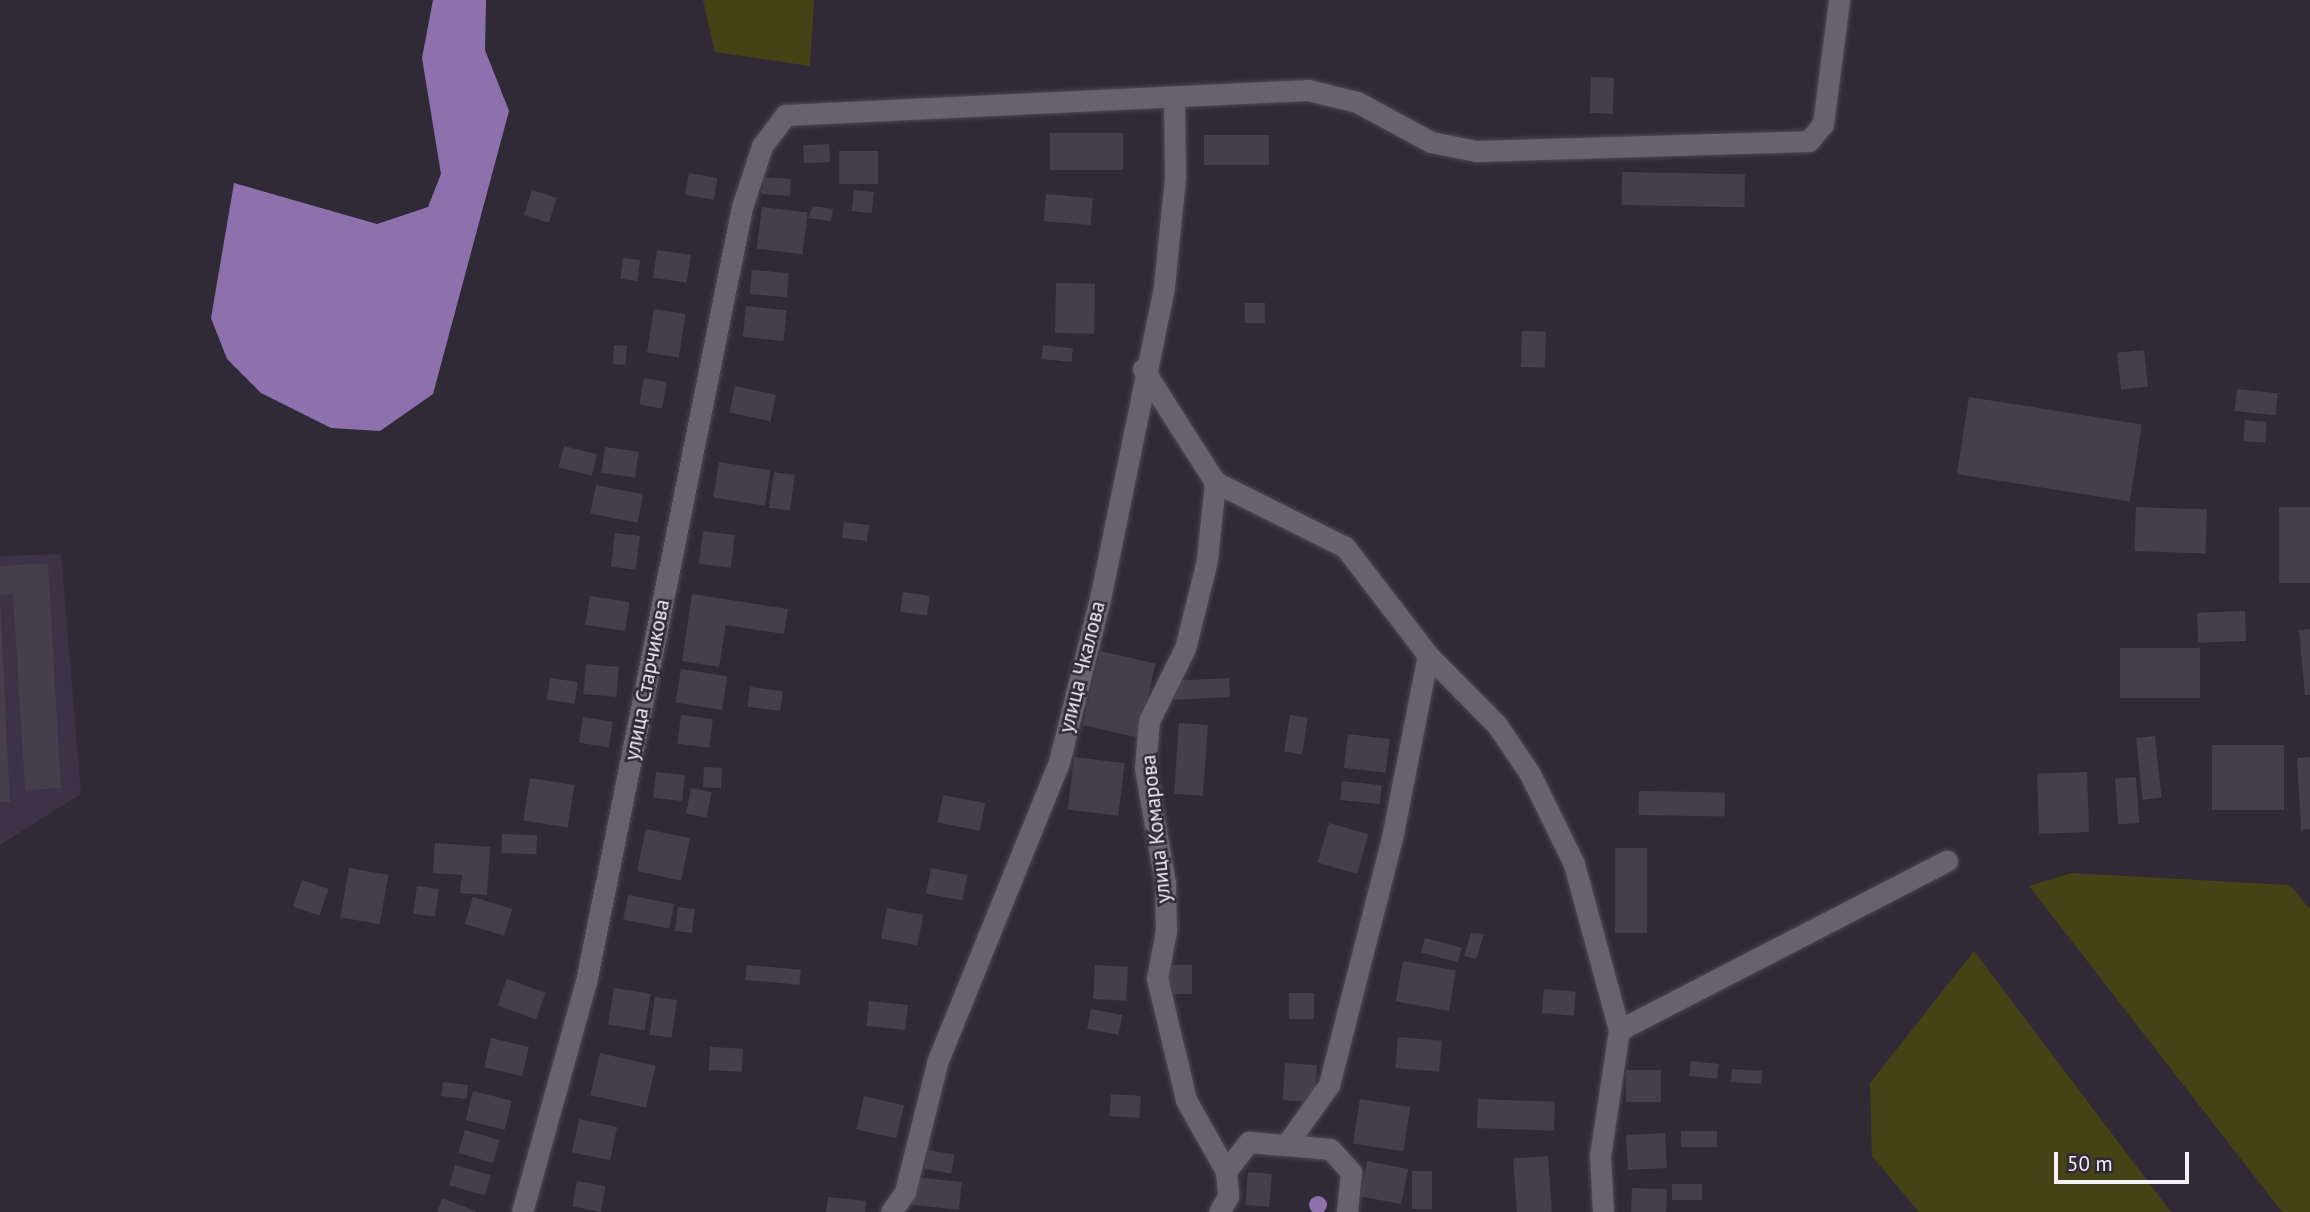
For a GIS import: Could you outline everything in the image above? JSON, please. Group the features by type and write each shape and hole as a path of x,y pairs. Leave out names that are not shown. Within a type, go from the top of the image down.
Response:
{"street":[{"path":"1174,97 1308,90 1357,102 1431,142 1476,151 1809,141 1823,124 1839,0"},
{"name":"улица Старчикова","path":"522,1212 586,982 742,207 762,146 785,115 892,105 1174,97"},
{"name":"улица Чкалова","path":"891,1212 905,1192 938,1060 1059,762 1100,599 1143,369 1164,286 1175,177 1174,97"},
{"path":"1143,369 1216,482 1345,547 1428,655 1497,725 1530,774 1574,864 1619,1030 1600,1155 1603,1212"},
{"name":"улица Комарова","path":"1216,482 1201,585 1185,648 1149,721 1146,768 1165,883 1166,931 1157,978 1186,1100 1226,1171"},
{"path":"1286,1145 1329,1086 1393,833 1428,655"},
{"path":"1619,1030 1947,861"},
{"path":"1219,1212 1228,1196 1226,1171 1249,1142 1330,1149 1351,1172 1347,1212"}],"shaded area":[{"path":"433,0 486,0 485,50 509,111 433,394 380,431 331,428 261,393 227,359 211,318 234,183 377,224 428,207 441,174 422,58"},
{"path":"703,0 814,0 810,66 715,52"},
{"path":"61,554 81,794 0,845 0,556"},
{"path":"2072,873 2290,885 2310,909 2310,1212 2282,1212 2029,886"},
{"path":"1974,951 2171,1212 1919,1212 1872,1156 1870,1083"},
{"path":"1318,1196 1324,1199 1327,1205 1324,1211 1318,1214 1312,1211 1309,1205 1312,1199"}],"building":[{"path":"1591,77 1614,78 1613,114 1590,113"},
{"path":"1050,133 1123,133 1123,170 1050,170"},
{"path":"1204,135 1269,135 1269,165 1204,165"},
{"path":"829,144 830,162 804,163 803,145"},
{"path":"839,151 878,151 878,184 839,184"},
{"path":"1622,172 1745,174 1744,207 1621,205"},
{"path":"689,173 718,178 714,200 685,195"},
{"path":"763,177 791,179 790,196 762,194"},
{"path":"532,190 557,198 549,223 524,215"},
{"path":"854,190 874,192 872,213 852,211"},
{"path":"1046,194 1093,198 1090,225 1044,221"},
{"path":"813,206 833,209 831,221 808,218"},
{"path":"762,207 808,213 803,254 757,249"},
{"path":"657,250 691,255 687,282 653,278"},
{"path":"623,258 640,260 637,281 620,279"},
{"path":"752,270 789,273 787,297 750,294"},
{"path":"1056,283 1095,284 1094,334 1055,333"},
{"path":"1245,303 1265,303 1265,323 1245,323"},
{"path":"746,306 787,310 784,341 743,337"},
{"path":"654,309 686,314 679,357 647,352"},
{"path":"1522,331 1546,332 1545,368 1521,367"},
{"path":"614,345 627,346 626,365 613,364"},
{"path":"1043,345 1073,348 1071,362 1042,359"},
{"path":"2144,350 2148,387 2121,390 2117,353"},
{"path":"644,378 667,382 662,409 639,405"},
{"path":"735,386 776,395 770,421 729,412"},
{"path":"2237,389 2278,393 2275,415 2235,411"},
{"path":"1969,397 2142,424 2130,501 1957,474"},
{"path":"2245,420 2267,422 2265,443 2243,441"},
{"path":"564,446 597,454 592,476 559,467"},
{"path":"605,447 639,452 635,477 601,473"},
{"path":"719,462 770,470 765,506 713,498"},
{"path":"774,472 795,475 790,511 769,508"},
{"path":"596,485 643,494 638,523 590,513"},
{"path":"2136,507 2207,509 2205,553 2134,551"},
{"path":"2279,507 2310,507 2310,583 2279,583"},
{"path":"844,522 869,525 867,541 842,538"},
{"path":"703,531 735,535 731,568 699,564"},
{"path":"615,533 640,536 636,570 611,567"},
{"path":"48,563 61,788 25,790 13,594 0,595 0,566"},
{"path":"903,592 930,596 927,616 900,612"},
{"path":"692,594 788,609 784,634 726,625 719,667 682,661"},
{"path":"590,596 630,602 625,631 585,625"},
{"path":"0,599 10,802 0,802"},
{"path":"2245,611 2246,641 2198,643 2197,613"},
{"path":"2310,629 2310,695 2305,695 2299,630"},
{"path":"2120,648 2200,648 2200,698 2120,698"},
{"path":"1100,651 1156,664 1138,738 1083,725"},
{"path":"586,664 619,667 616,697 583,694"},
{"path":"681,669 727,676 722,710 676,703"},
{"path":"550,678 578,682 575,704 547,700"},
{"path":"1229,678 1230,697 1173,700 1172,681"},
{"path":"750,687 783,691 780,711 748,707"},
{"path":"681,715 713,719 709,748 677,744"},
{"path":"1290,715 1308,718 1302,754 1284,752"},
{"path":"583,717 613,722 609,747 579,743"},
{"path":"1179,723 1208,725 1203,796 1174,794"},
{"path":"1348,734 1390,739 1386,773 1344,768"},
{"path":"2155,736 2161,798 2143,800 2136,738"},
{"path":"2212,745 2284,745 2284,810 2212,810"},
{"path":"1074,757 1125,763 1118,816 1068,810"},
{"path":"2310,757 2310,829 2301,830 2297,758"},
{"path":"704,767 722,768 721,788 703,787"},
{"path":"656,772 685,775 682,801 653,798"},
{"path":"2087,772 2089,832 2039,834 2037,774"},
{"path":"2136,777 2139,823 2118,824 2115,778"},
{"path":"530,778 574,785 568,828 523,820"},
{"path":"1342,781 1382,785 1380,804 1340,800"},
{"path":"691,788 712,792 707,818 686,814"},
{"path":"1639,791 1725,793 1725,816 1639,815"},
{"path":"943,795 985,803 980,831 938,822"},
{"path":"1329,823 1368,834 1357,874 1318,862"},
{"path":"646,829 690,838 681,880 637,871"},
{"path":"502,834 537,835 536,854 501,853"},
{"path":"435,843 490,847 487,895 460,893 462,875 433,873"},
{"path":"1615,848 1647,848 1647,933 1615,933"},
{"path":"349,868 388,875 380,924 340,917"},
{"path":"931,868 967,875 962,901 926,894"},
{"path":"302,880 328,889 319,916 293,906"},
{"path":"417,886 439,889 435,917 413,914"},
{"path":"628,895 674,904 669,929 623,920"},
{"path":"473,897 512,909 504,936 465,924"},
{"path":"678,907 695,909 692,933 675,931"},
{"path":"887,908 923,915 917,945 881,938"},
{"path":"1471,933 1484,934 1476,959 1464,956"},
{"path":"1425,938 1462,948 1458,962 1421,952"},
{"path":"1403,961 1456,970 1449,1011 1396,1001"},
{"path":"747,965 801,970 799,985 746,980"},
{"path":"1095,965 1128,967 1126,1001 1093,999"},
{"path":"1168,965 1192,965 1192,994 1168,994"},
{"path":"507,979 546,993 536,1019 497,1005"},
{"path":"614,988 651,994 645,1030 608,1025"},
{"path":"1544,989 1576,992 1574,1016 1542,1013"},
{"path":"1289,993 1314,993 1314,1019 1289,1019"},
{"path":"655,997 677,1000 671,1038 650,1035"},
{"path":"869,1001 908,1005 905,1030 866,1026"},
{"path":"1091,1009 1122,1015 1119,1035 1087,1029"},
{"path":"1398,1037 1442,1041 1439,1072 1395,1068"},
{"path":"491,1038 529,1047 522,1076 484,1067"},
{"path":"710,1047 743,1049 742,1072 709,1070"},
{"path":"600,1053 656,1066 646,1108 590,1095"},
{"path":"1691,1061 1719,1064 1717,1079 1689,1076"},
{"path":"1285,1063 1317,1065 1314,1102 1282,1100"},
{"path":"1732,1069 1762,1071 1761,1084 1731,1082"},
{"path":"1626,1070 1661,1070 1661,1102 1626,1102"},
{"path":"443,1082 468,1085 466,1099 441,1096"},
{"path":"473,1091 512,1101 505,1130 466,1120"},
{"path":"1111,1094 1141,1096 1139,1118 1109,1116"},
{"path":"864,1096 904,1105 896,1138 856,1129"},
{"path":"1360,1099 1410,1107 1403,1151 1353,1143"},
{"path":"1478,1099 1555,1102 1554,1131 1477,1128"},
{"path":"579,1119 617,1127 610,1160 572,1152"},
{"path":"465,1130 500,1140 493,1163 458,1153"},
{"path":"1681,1131 1717,1131 1717,1147 1681,1147"},
{"path":"1665,1133 1667,1168 1628,1170 1626,1135"},
{"path":"928,1150 955,1155 951,1173 925,1169"},
{"path":"1548,1156 1552,1212 1517,1212 1513,1158"},
{"path":"1367,1161 1408,1169 1401,1204 1360,1196"},
{"path":"455,1165 491,1175 485,1195 449,1185"},
{"path":"1412,1171 1432,1171 1432,1209 1412,1209"},
{"path":"1248,1172 1272,1174 1269,1207 1245,1205"},
{"path":"915,1177 962,1182 959,1210 912,1205"},
{"path":"577,1181 606,1186 601,1212 572,1207"},
{"path":"1672,1184 1702,1184 1702,1200 1672,1200"},
{"path":"1632,1188 1667,1189 1666,1212 1631,1212"},
{"path":"828,1197 866,1201 865,1212 826,1212"},
{"path":"443,1198 477,1212 437,1212"}]}
